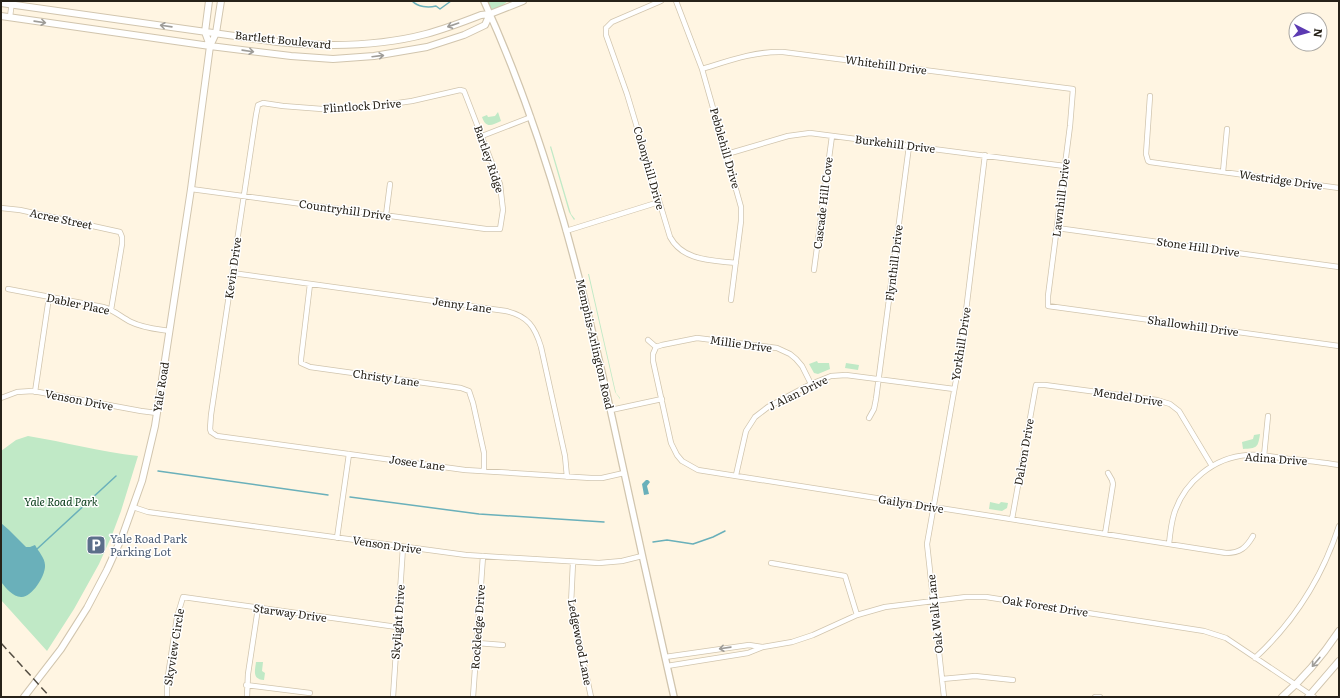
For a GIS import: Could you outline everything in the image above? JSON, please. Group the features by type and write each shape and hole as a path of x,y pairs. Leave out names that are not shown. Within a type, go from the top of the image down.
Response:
{"main road":[{"name":"Yale Road","path":"209,1 205,32 210,46"},
{"name":"Yale Road","path":"24,697 61,649 87,608 107,570 133,506 148,457 157,413 210,46 216,32 221,1"},
{"path":"490,14 523,1"},
{"name":"Bartlett Boulevard","path":"1,3 12,3 276,42 340,46 404,39 436,31 481,15 490,14"},
{"name":"Bartlett Boulevard","path":"1,16 210,46 307,58 357,58 394,54 427,47 464,36 485,25 490,14"},
{"path":"96,30 98,16"},
{"path":"356,45 357,58"},
{"path":"1282,697 1296,685 1325,651 1339,631"},
{"path":"1311,696 1339,661"}],"street":[{"name":"Memphis-Arlington Road","path":"484,1 517,76 531,117 586,301 674,697"},
{"name":"Colonyhill Drive","path":"661,1 612,22 604,27 606,35 627,94 670,237 680,250 699,259 736,263"},
{"name":"Pebblehill Drive","path":"676,1 702,69 741,207 741,221 731,300"},
{"path":"10,17 12,3"},
{"name":"Whitehill Drive","path":"702,69 749,55 766,52 783,52 1073,89"},
{"name":"Lawnhill Drive","path":"1048,306 1073,89"},
{"name":"Flintlock Drive","path":"259,104 263,103 322,109 370,107 412,102 460,90 464,91"},
{"name":"Bartley Ridge","path":"464,91 501,189 503,210 500,229"},
{"name":"Westridge Drive","path":"1150,96 1146,154 1148,161 1150,162 1339,188"},
{"name":"Kevin Drive","path":"211,432 211,415 257,107 259,104"},
{"path":"482,136 531,117"},
{"path":"1223,172 1227,129"},
{"name":"Burkehill Drive","path":"727,154 795,134 810,133 1064,166"},
{"name":"Cascade Hill Cove","path":"814,270 832,136"},
{"name":"Flynthill Drive","path":"870,418 875,404 879,380 909,146"},
{"name":"Yorkhill Drive","path":"930,532 961,352 985,155"},
{"path":"386,215 390,184"},
{"name":"Countryhill Drive","path":"190,189 486,229 500,229"},
{"path":"566,231 659,202"},
{"name":"Acree Street","path":"1,208 20,210 120,232 122,244 111,310"},
{"name":"Stone Hill Drive","path":"1057,228 1339,267"},
{"name":"Jenny Lane","path":"232,274 506,311 525,318 534,327 541,347 565,456 567,477"},
{"name":"Christy Lane","path":"310,284 301,363 310,367 461,388 466,390 471,394 484,453 484,471"},
{"name":"Dabler Place","path":"8,289 111,310 137,325 146,328 169,331"},
{"path":"35,392 49,297"},
{"name":"Shallowhill Drive","path":"1048,306 1339,346"},
{"name":"Millie Drive","path":"656,348 662,345 699,338 777,348 790,354 796,359 802,366 811,384"},
{"path":"648,340 656,348"},
{"name":"Gailyn Drive","path":"656,348 653,354 653,361 671,443 685,464 698,470 1232,553 1243,549 1253,536"},
{"name":"J Alan Drive","path":"736,475 746,431 754,417 768,407 811,384 835,375 846,375 954,389"},
{"name":"Mendel Drive","path":"1036,385 1157,400 1170,404 1181,414 1212,466"},
{"name":"Dalron Drive","path":"1012,519 1036,385"},
{"name":"Venson Drive","path":"1,398 17,392 35,392 157,413"},
{"path":"610,410 662,399"},
{"path":"1264,456 1268,416"},
{"name":"Josee Lane","path":"211,432 217,436 460,469 596,478 624,473"},
{"path":"337,538 348,454"},
{"name":"Adina Drive","path":"1169,544 1173,517 1180,499 1202,473 1221,461 1237,456 1248,455 1339,465"},
{"path":"1105,534 1113,484 1108,473"},
{"name":"Venson Drive","path":"133,506 148,512 447,553 573,562 612,563 642,556"},
{"path":"1255,658 1272,643 1305,599 1325,562 1339,526"},
{"name":"Oak Walk Lane","path":"930,532 928,544 944,697"},
{"name":"Skylight Drive","path":"392,697 404,547"},
{"name":"Rockledge Drive","path":"473,697 484,556"},
{"name":"Ledgewood Lane","path":"573,562 571,604 591,697"},
{"path":"770,563 845,576 857,615"},
{"name":"Starway Drive","path":"183,597 397,627"},
{"name":"Skyview Circle","path":"167,697 175,631 183,597"},
{"name":"Oak Forest Drive","path":"667,666 748,653 763,647 792,642 813,635 857,615 885,607 986,597 1204,631 1226,638 1311,696"},
{"path":"247,697 246,685 258,608"},
{"path":"477,643 503,645"},
{"name":"Oak Forest Drive","path":"665,657 749,645 763,647"},
{"path":"942,679 976,676 1013,680"},
{"path":"246,685 310,693"},
{"path":"1095,696 1100,697"}],"green space":[{"path":"484,1 508,1 490,15"},
{"path":"498,112 501,121 492,125 487,125 485,123 482,117 487,115 488,117 495,116"},
{"path":"551,146 571,214 575,219 574,220 569,212 550,147"},
{"path":"588,274 616,393 620,399 615,392"},
{"path":"817,361 818,363 829,363 830,369 818,374 814,373 809,364"},
{"path":"846,363 859,365 858,370 845,368"},
{"path":"1260,434 1257,445 1254,448 1243,449 1242,442 1253,439 1254,435"},
{"name":"Yale Road Park","path":"28,436 138,456 121,511 99,564 74,609 47,651 1,600 1,451 16,440"},
{"path":"990,502 999,504 1001,502 1008,503 1007,508 1002,511 989,509"},
{"path":"256,662 263,662 262,671 265,673 264,680 258,678 255,674"}],"water":[{"path":"646,480 650,482 647,486 649,494 644,495 642,484"},
{"path":"1,523 26,547 35,545 44,560 45,569 41,580 30,594 25,596 15,596 1,582"}],"waterway":[{"path":"412,1 420,6 436,6 440,9 451,1"},
{"path":"158,471 328,495"},
{"path":"37,549 116,476"},
{"path":"350,497 479,514 604,522"},
{"path":"653,542 667,540 693,544 725,531"}],"railway":[{"path":"1,643 50,697"}],"place":[{"name":"Yale Road Park Parking Lot","path":"96,545"}]}
